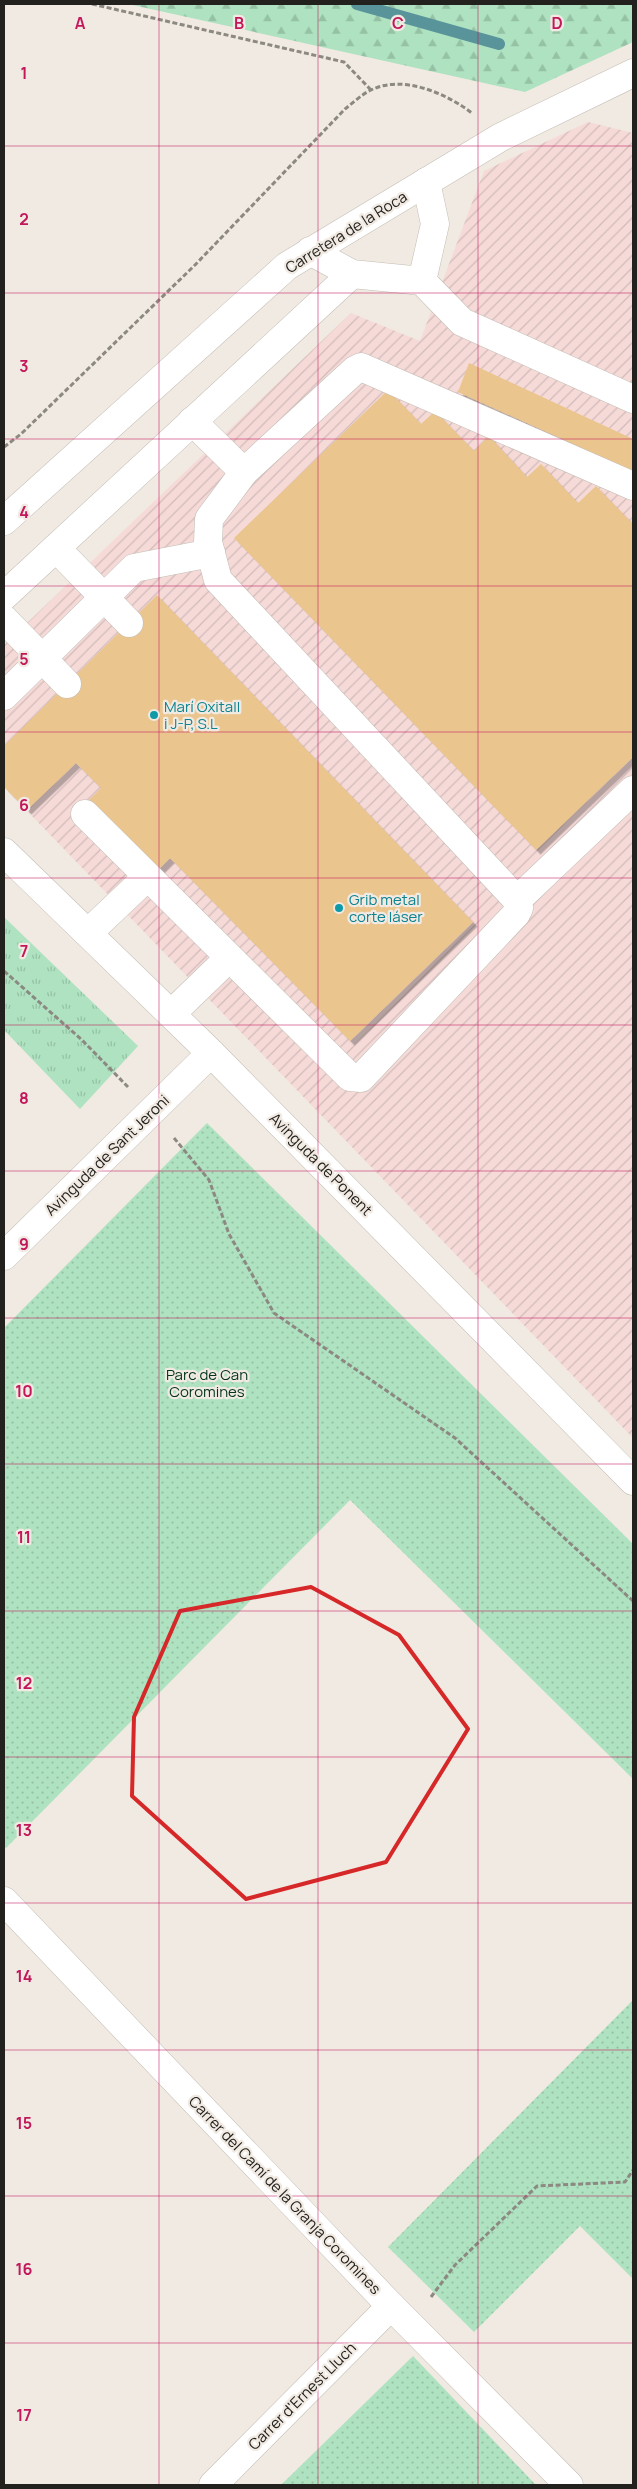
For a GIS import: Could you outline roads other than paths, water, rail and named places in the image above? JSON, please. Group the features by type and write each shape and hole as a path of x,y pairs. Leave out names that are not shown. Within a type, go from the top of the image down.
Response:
{"street":[{"name":"Carretera de la Roca","path":"4,521 287,266 501,136 633,73"},
{"path":"422,281 435,224 426,182"},
{"path":"310,251 352,274 422,281 462,322 633,399"},
{"path":"4,596 352,274"},
{"path":"85,814 350,1077 361,1078 516,914 519,908 517,900 218,580 208,542 209,519 244,472 354,370 361,367 633,486"},
{"path":"192,421 244,472"},
{"path":"56,548 129,623"},
{"path":"4,696 134,568 211,553"},
{"path":"4,619 67,684"},
{"path":"517,900 633,790"},
{"name":"Avinguda de Ponent","path":"4,852 211,1053 633,1481"},
{"path":"88,933 147,877"},
{"path":"171,1014 229,958"},
{"name":"Avinguda de Sant Jeroni","path":"4,1256 211,1053"},
{"name":"Carrer del Camí de la Granja Coromines","path":"4,1901 410,2326 569,2485"},
{"name":"Carrer d'Ernest Lluch","path":"213,2485 391,2306"}],"waterway":[{"path":"357,4 499,44"}],"place":[{"name":"Marí Oxitall i J-P, S.L","path":"154,715"},
{"name":"Grib metal corte láser","path":"339,908"}],"park label":[{"name":"Parc de Can Coromines","path":"207,1382"}]}
